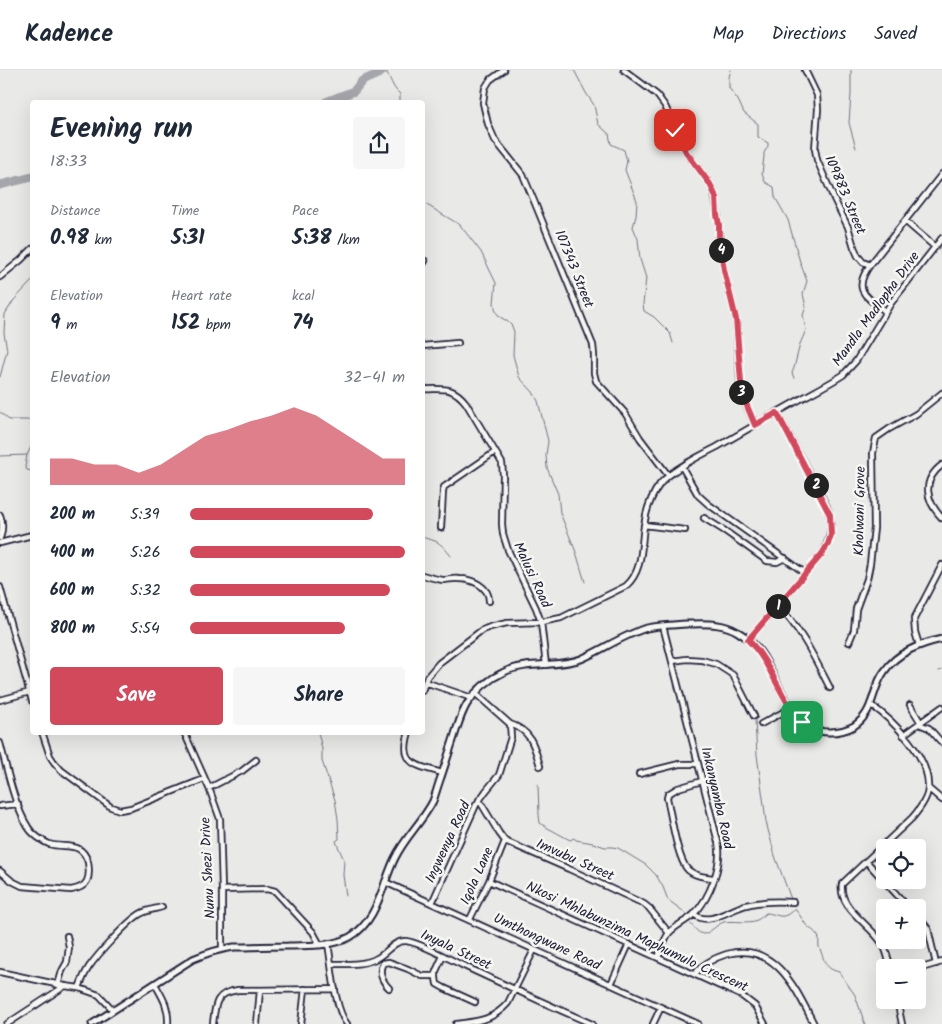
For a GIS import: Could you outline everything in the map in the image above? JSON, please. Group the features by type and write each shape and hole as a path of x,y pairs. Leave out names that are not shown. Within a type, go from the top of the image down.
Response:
{"street":[{"name":"107343 Street","path":"504,70 490,80 483,94 484,108 493,137 523,175 534,200 592,345 596,381 625,413 640,438 668,475"},
{"path":"624,70 657,95 665,106 686,152 714,192 724,270 736,319 742,394 755,425"},
{"name":"109883 Street","path":"805,70 818,95 815,149 817,160 848,227 858,256 863,262 870,265"},
{"path":"885,311 868,299 862,289 862,278 870,265 942,174"},
{"path":"905,221 935,247"},
{"name":"Mandla Madlopha Drive","path":"425,683 430,672 439,663 482,630 507,622 541,622 567,616 626,586 631,581 638,567 646,513 653,496 668,475 843,376 856,361 885,311 942,238"},
{"path":"0,277 30,251"},
{"path":"425,346 458,343"},
{"name":"Malusi Road","path":"425,389 446,389 458,394 466,403 502,464 502,524 504,542 541,622 546,665"},
{"name":"Kholwani Grove","path":"849,642 854,630 856,609 867,579 870,564 874,528 873,453 876,438 916,414 942,393"},
{"path":"748,640 822,554 831,535 830,515 777,413"},
{"path":"441,528 444,487 495,452"},
{"path":"942,465 936,469 930,478 928,494 931,504 942,518"},
{"path":"682,467 698,495 708,504 805,573"},
{"path":"0,515 2,522 0,538"},
{"path":"704,518 726,531 767,561 777,562 785,558"},
{"path":"644,525 685,530"},
{"path":"0,543 30,536"},
{"path":"918,646 914,619 942,565"},
{"path":"425,576 442,580 465,579 479,584 489,595 489,601"},
{"path":"0,587 30,692 0,700"},
{"path":"778,606 795,624 830,688"},
{"path":"92,1024 193,959 207,953 222,948 320,945 351,936 371,916 400,848 435,796 467,703 485,684 506,671 567,663 580,659 645,628 716,624 733,630 748,640 761,654 796,715 808,726 818,731 829,733 849,729 864,717 871,705 879,680 889,664 918,646 942,639"},
{"name":"Inkanyamba Road","path":"658,958 669,933 694,914 706,899 720,855 663,626"},
{"path":"672,661 694,659 716,664 733,676 754,716"},
{"path":"425,685 473,695 510,724 530,736 540,766"},
{"path":"871,705 885,715 916,751 926,772 928,788 921,808 842,884 841,890 847,905 879,938 888,959"},
{"path":"910,705 920,723 929,728 942,743"},
{"path":"761,724 791,708"},
{"path":"903,735 941,709"},
{"name":"Ingwenya Road","path":"432,903 476,805 502,769 511,737 510,724"},
{"path":"43,735 50,756 61,770 111,807 120,810 130,808 204,779"},
{"name":"Nunu Shezi Drive","path":"185,735 209,788 220,819 222,948"},
{"path":"409,735 406,749 410,759 417,765 442,773"},
{"path":"0,743 18,804 29,828 40,839 50,844 68,845 82,852 88,863 89,876 83,886 71,890 22,886 0,872"},
{"path":"209,788 242,771 256,760"},
{"path":"639,774 680,764 698,764"},
{"path":"702,782 672,790 667,798 681,860 688,870 695,874 714,878"},
{"path":"928,788 942,800"},
{"path":"479,800 498,833 505,841"},
{"path":"0,806 18,804"},
{"name":"Iqola Lane","path":"470,920 489,881 505,841"},
{"name":"Imvubu Street","path":"505,841 644,904 650,908 669,933"},
{"path":"866,861 902,899"},
{"name":"Nkosi Mhlabunzima Maphumulo Crescent","path":"489,881 742,996 755,1006 765,1024"},
{"name":"Umthongwane Road","path":"385,882 698,1024"},
{"path":"222,890 266,889 274,891 313,932 320,945"},
{"path":"694,914 697,917 707,919 746,905 766,902 793,902"},
{"path":"79,988 90,965 128,925 141,914 162,907"},
{"path":"926,926 936,964"},
{"path":"58,984 68,962 69,947 66,936"},
{"name":"Inyala Street","path":"332,964 373,960 397,943 405,941 417,944 515,990"},
{"path":"328,944 335,989 342,1015 347,1024"},
{"path":"611,984 629,944"},
{"path":"456,1024 484,1020 497,1014 508,1004 534,950"},
{"path":"694,974 706,963 725,955 736,952 758,955 770,960 779,967 795,987 814,1024"},
{"path":"443,956 436,971 436,981 440,986 475,1002"},
{"path":"390,988 382,980 380,968 383,962 408,968 422,976 435,976"},
{"path":"926,967 942,962"},
{"path":"0,972 79,988 100,995 113,1010"},
{"path":"155,984 166,1004 168,1024"},
{"path":"7,1024 65,986"},
{"path":"301,1024 305,989"},
{"path":"213,1024 214,1006 218,999 229,991 335,989"},
{"path":"257,1024 260,990"},
{"path":"515,990 592,1024"},
{"path":"653,1024 661,1007"},
{"path":"899,1009 902,1024"}],"waterway":[{"path":"331,100 354,91 362,81 384,70"},
{"path":"385,70 395,89 400,94 400,100"},
{"path":"574,70 594,105 598,124 609,134 611,144 624,150 627,161 625,170 637,201 633,227 638,239 640,259 646,278 644,311 654,317 670,333 673,343"},
{"path":"731,70 729,88 738,100 744,113 758,124 758,137 768,143 764,153 762,174 765,182 774,187 775,197 788,220 807,281 803,294 806,307 803,315 806,330 792,373 794,378"},
{"path":"851,70 849,123 856,148"},
{"path":"0,185 30,178"},
{"path":"425,204 460,225 481,252 496,283 494,303 496,312 512,326 514,332 513,355 519,377 533,392 538,401 548,441 547,468 558,494 560,513 576,552 585,582"},
{"path":"0,377 7,350 4,333 5,314 14,300 30,283"},
{"path":"0,412 9,420 30,420"},
{"path":"0,456 27,455 30,449"},
{"path":"27,455 25,467 30,471"},
{"path":"425,538 437,542 451,556"},
{"path":"755,720 757,755 766,822 775,856 791,899"},
{"path":"319,735 322,749 322,761 335,800 339,839 336,841 344,860 343,875 346,896"},
{"path":"538,784 540,823 570,840 574,838 605,847 618,848 646,865 656,875 668,900 687,916"},
{"path":"691,924 703,934 724,922 754,921 766,913 784,916 795,909 806,925 818,936 819,947 827,966 839,972 855,995 865,1024"}],"route":[{"path":"675,130 686,152 710,184 716,197 724,270 736,319 743,399 755,425 777,413 830,515 831,535 822,554 748,640 757,649 791,708 802,722"}]}
